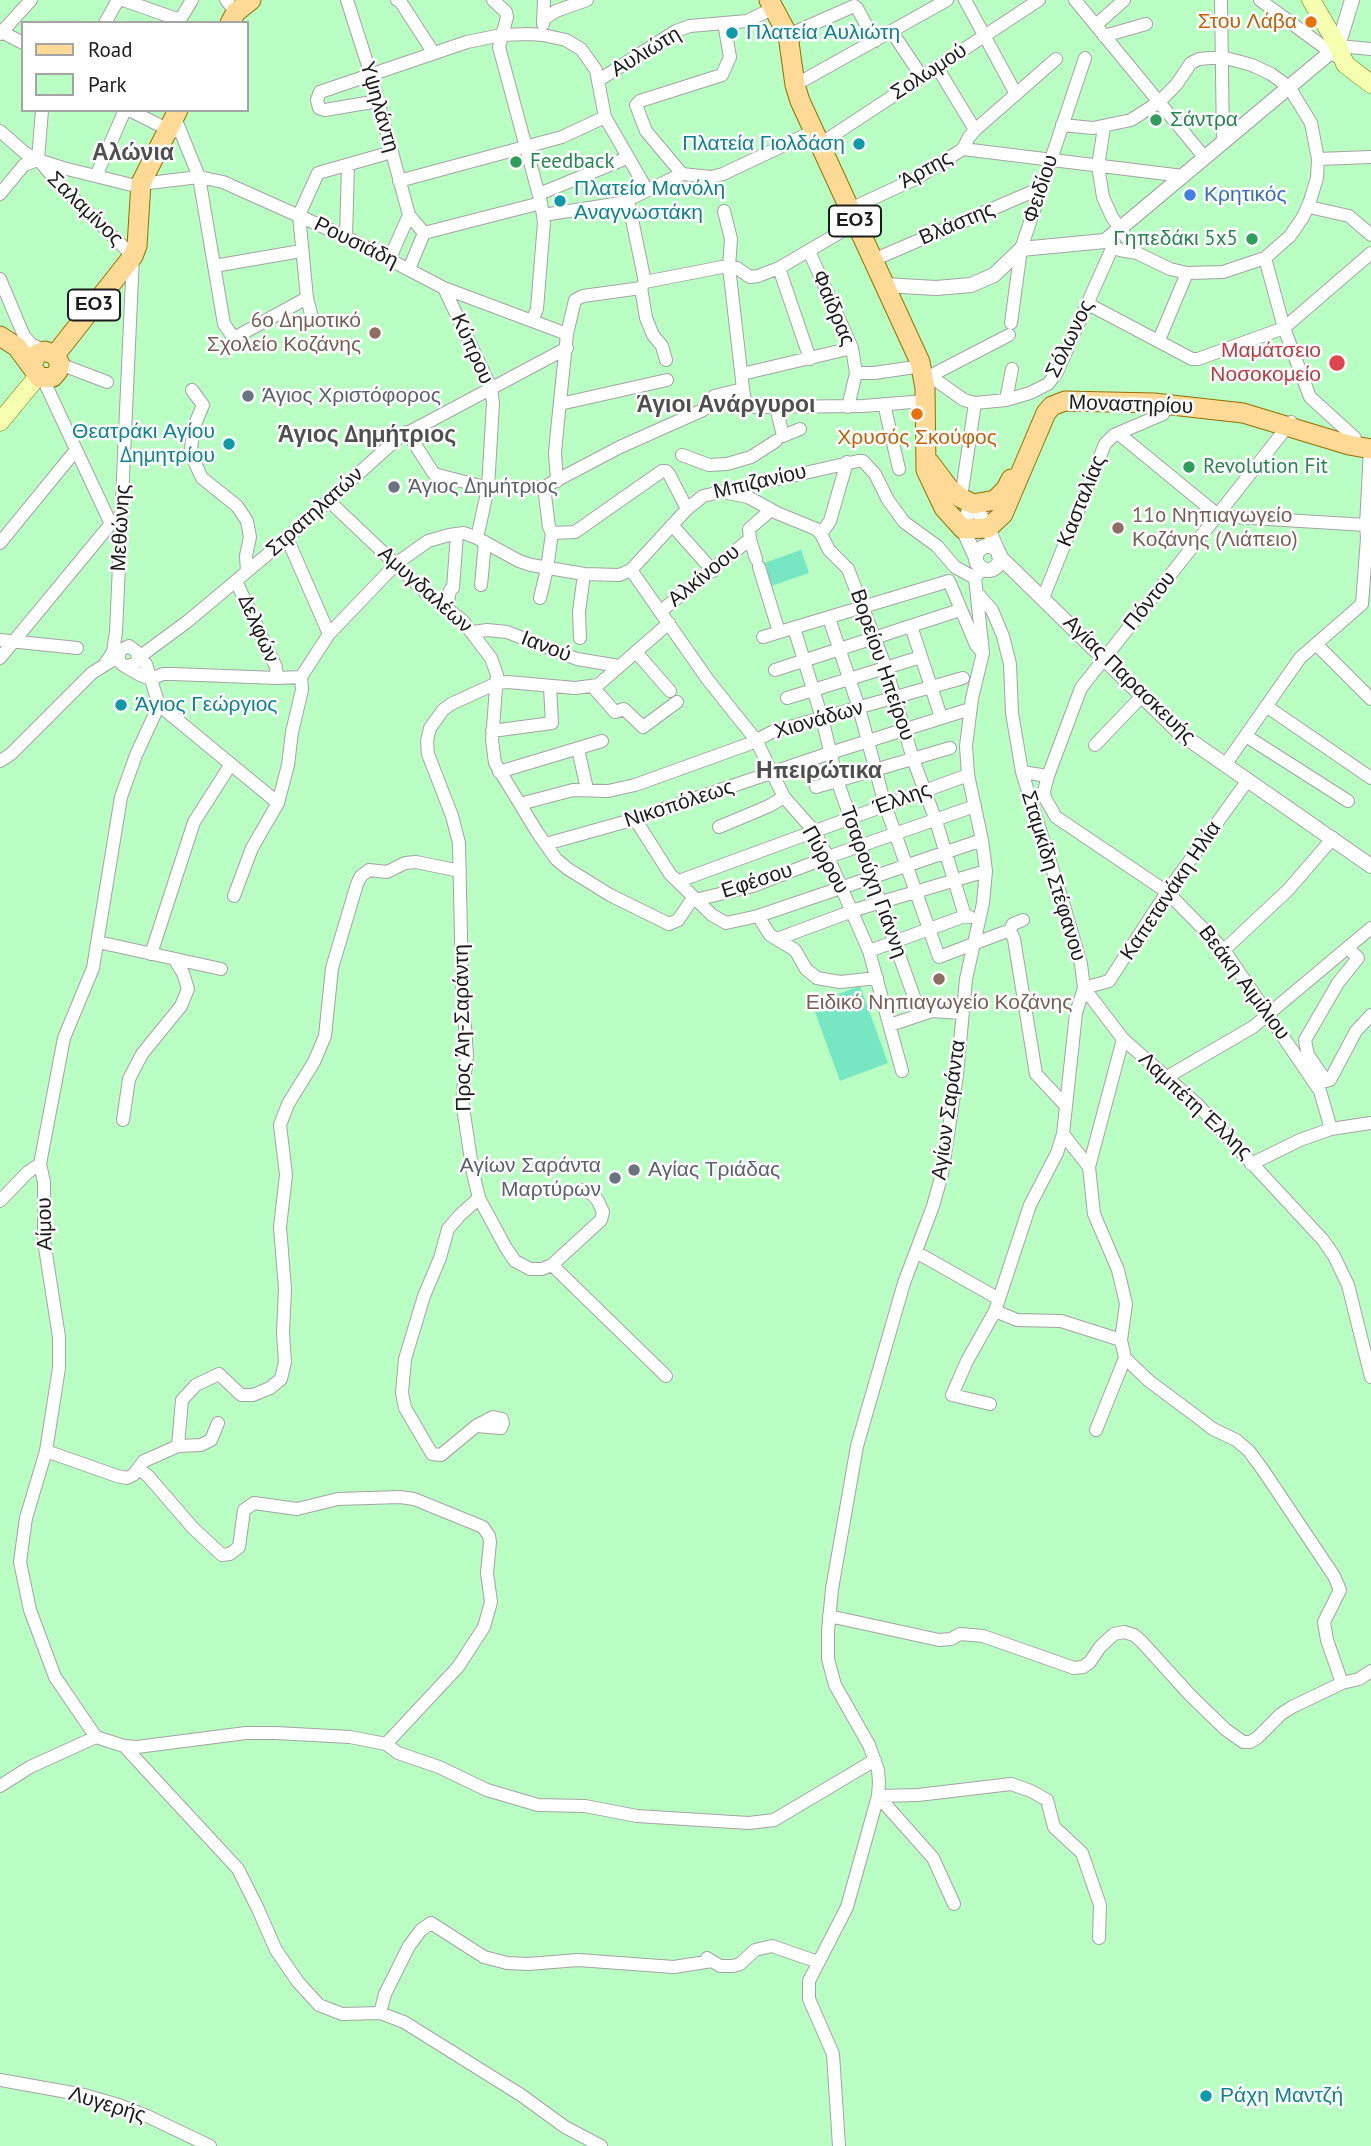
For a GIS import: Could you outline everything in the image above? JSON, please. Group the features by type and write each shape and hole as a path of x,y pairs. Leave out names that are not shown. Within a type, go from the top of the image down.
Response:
{"main road":[{"path":"1311,0 1338,54 1371,84"},
{"name":"ΕΟ3","path":"772,4 788,35 800,101 926,373 925,466 929,481 944,508 963,529"},
{"name":"ΕΟ3","path":"45,365 133,256 137,246 141,183 175,121"},
{"path":"0,422 45,365 9,335"},
{"name":"Μοναστηρίου","path":"967,501 995,500 1006,489 1039,411 1049,399 1072,392 1169,401"},
{"name":"Μοναστηρίου","path":"988,528 997,522 1006,510 1046,412 1052,406 1065,401 1234,403 1291,423 1367,444"},
{"name":"ΕΟ3","path":"925,446 936,474 967,501"},
{"path":"963,529 988,528"}],"street":[{"path":"106,21 118,0"},
{"path":"123,0 176,21"},
{"path":"180,21 192,0"},
{"name":"Υψηλάντη","path":"347,0 371,75 409,215 424,233"},
{"path":"397,0 433,52"},
{"path":"493,0 506,12 499,47 541,204 537,309 532,321"},
{"path":"543,35 544,0"},
{"path":"544,19 556,11 587,0"},
{"path":"795,85 892,32 932,4 947,0"},
{"path":"965,0 1016,94"},
{"name":"Σολωμού","path":"682,174 711,177 723,174 817,137 922,77 984,36 1023,5 1039,0"},
{"path":"1075,0 1205,158"},
{"path":"1100,30 1124,0"},
{"path":"1221,0 1223,143"},
{"path":"1260,0 1338,54"},
{"path":"1338,54 1352,0"},
{"path":"21,42 1,32 28,1"},
{"name":"Αυλιώτη","path":"599,80 676,31 690,26 747,21 772,4"},
{"path":"788,35 854,6 875,41"},
{"path":"541,204 611,205 628,200 682,174 646,131 636,105 640,101 722,75 730,57 724,23"},
{"path":"1100,30 1146,24"},
{"path":"892,32 922,77"},
{"path":"378,102 325,110 317,104 320,93 467,42 501,35 543,35 566,40 581,49 596,70 605,117 646,190"},
{"path":"1109,244 1119,229 1289,87 1338,54 1371,49"},
{"path":"884,285 936,288 976,284 1001,269 1021,249 1109,244 1137,253 1170,269 1187,273 1223,272 1265,258 1290,236 1308,207 1317,178 1318,159 1311,123 1289,87 1259,68 1222,57 1199,59 1191,63 1176,85 1159,102 1132,120 1104,127 1080,128 1062,125"},
{"name":"Φειδίου","path":"926,373 1010,329 1021,249 1084,58"},
{"path":"1056,59 975,130 963,149 1184,176"},
{"path":"937,67 975,130"},
{"path":"0,131 24,159 38,160 42,112"},
{"path":"96,176 126,112"},
{"path":"136,112 175,121 199,177 224,324 234,338 307,298"},
{"path":"399,181 562,137 605,117"},
{"path":"1104,127 1098,166 1103,197 1119,229 1137,253"},
{"name":"Άρτης","path":"729,267 737,268 750,277 779,268 809,251 853,216 963,149"},
{"path":"313,322 307,298 299,215 318,173 392,152"},
{"path":"1318,159 1371,157"},
{"path":"409,269 424,233 541,204 627,158"},
{"path":"0,194 24,159"},
{"name":"Ρουσιάδη","path":"38,160 132,185 199,177 223,182 390,258 444,288 567,334"},
{"name":"Σαλαμίνος","path":"38,160 133,256"},
{"path":"346,237 348,165"},
{"name":"Βλάστης","path":"873,260 1041,188"},
{"path":"628,200 646,318 653,335 662,346 666,360"},
{"path":"1308,207 1349,216 1371,235"},
{"path":"724,211 731,239 729,267 743,388 745,400 751,407 848,407 925,401"},
{"path":"390,258 409,215"},
{"name":"Σόλωνος","path":"975,403 1006,400 1048,384 1057,372 1087,304 1109,244"},
{"path":"214,266 301,251"},
{"name":"Φαίδρας","path":"809,251 852,348 856,373 848,407"},
{"path":"1087,304 1192,359 1198,359 1284,328 1371,253"},
{"name":"Μεθώνης","path":"105,664 113,652 116,632 134,292 133,256"},
{"path":"1225,765 1300,658 1362,604 1368,572 1367,444 1310,397 1284,328 1265,258"},
{"path":"557,481 555,453 567,334 575,300 583,296 729,267"},
{"path":"779,268 810,359"},
{"path":"1159,340 1187,273"},
{"path":"0,279 9,335"},
{"name":"Κύπρου","path":"444,288 491,388 493,403 488,488 481,540 481,585"},
{"name":"Στρατηλατών","path":"139,654 236,581 329,501 388,445 407,432 567,348"},
{"path":"742,373 852,348"},
{"path":"45,365 107,382"},
{"path":"0,658 110,522 76,450 45,365"},
{"path":"1006,400 1012,369"},
{"path":"856,373 926,373 954,395 975,403 963,529 987,563"},
{"path":"560,404 667,380"},
{"path":"407,432 434,474 488,488 544,487 620,447 703,410 714,396 743,388"},
{"path":"192,390 203,405 193,429 191,450 194,461 202,478 237,506 247,521 250,537 246,556 247,571"},
{"name":"Κασταλίας","path":"1043,598 1108,439 1163,414 1169,401"},
{"path":"884,404 899,469"},
{"path":"776,407 779,438"},
{"name":"Πόντου","path":"1048,776 1081,688 1291,423"},
{"path":"682,455 709,465 727,464 751,457 779,438 800,429"},
{"path":"1119,434 1219,516 1368,529"},
{"path":"0,543 76,450"},
{"path":"821,534 830,521 847,463 863,461 904,522 937,546 955,567 965,575 987,563"},
{"name":"Μπιζανίου","path":"631,570 687,509 703,496 847,463"},
{"path":"552,533 575,532 662,471 667,471 687,509"},
{"path":"540,598 548,569 552,533 544,487"},
{"name":"Βορείου Ηπείρου","path":"714,492 748,497 806,523 821,534 829,550 848,569 876,638 965,916"},
{"name":"Αμυγδαλέων","path":"329,501 426,593 474,632 491,658 496,669 497,684 492,731 493,757 499,772 546,845 568,869 669,924 678,920 689,902 697,899"},
{"path":"967,501 988,528 987,563"},
{"name":"Αλκίνοου","path":"661,611 750,539 750,528 772,510"},
{"path":"672,525 713,570"},
{"path":"234,896 252,848 278,803 302,690 301,677 329,634 397,564 428,541 464,533 520,561 548,569 619,575 631,570"},
{"path":"447,608 450,590 453,588 457,534"},
{"path":"287,538 329,634"},
{"path":"750,539 779,632"},
{"name":"Αγίας Παρασκευής","path":"987,563 1011,567 1181,734 1371,866"},
{"name":"Αγίων Σαράντα","path":"875,1760 830,1671 827,1644 829,1616 857,1446 904,1283 933,1206 944,1164 956,1086 961,1013 972,946 983,903 986,871 968,775 966,746 970,709 983,653 978,594 987,563"},
{"name":"Πύρρου","path":"631,570 708,680 756,740 784,797 814,831 842,887 869,951 902,1070"},
{"path":"580,638 579,612 584,574"},
{"name":"Δελφών","path":"236,581 276,667 277,678"},
{"path":"762,638 949,581 978,650 983,653"},
{"name":"Σταμκίδη Στέφανου","path":"978,594 992,610 1005,645 1010,664 1012,713 1021,772 1081,964 1084,988 1076,1013 1063,1134 1057,1153 1030,1205 997,1305 952,1395 990,1404"},
{"path":"775,670 960,610"},
{"path":"829,618 859,708 885,805 939,957 1010,930 1013,924 1023,920"},
{"path":"497,684 508,682 550,687 593,687 668,623"},
{"path":"911,626 941,717"},
{"name":"Τσαρούχη Γιάννη","path":"794,628 822,718 837,780 920,1014"},
{"path":"116,632 139,654 159,705 278,803"},
{"name":"Ιανού","path":"474,632 507,632 577,659 619,666"},
{"path":"0,640 77,648"},
{"path":"1316,644 1371,699"},
{"path":"139,654 119,651 122,662 151,679"},
{"path":"593,687 615,712 624,709 643,727 673,697 636,652"},
{"path":"0,761 11,754 87,677 105,664 122,662 132,665 139,654"},
{"path":"787,698 921,657"},
{"path":"151,679 163,674 301,677"},
{"name":"Χιονάδων","path":"520,804 587,789 590,792 608,791 635,785 749,744 772,732 962,678"},
{"name":"Προς Άη-Σαράντη","path":"497,684 443,710 430,728 427,741 434,774 456,829 467,1055 462,1101 473,1173 479,1198 515,1261 530,1269 542,1269 552,1265"},
{"path":"492,731 552,723 550,687"},
{"path":"1095,745 1142,696"},
{"name":"Αίμου","path":"96,1737 55,1677 30,1609 22,1573 20,1551 24,1527 46,1451 58,1382 59,1354 45,1252 44,1182 40,1164 61,1048 88,983 98,942 105,881 121,797 136,755 159,705"},
{"path":"1266,706 1371,778"},
{"name":"Νικοπόλεως","path":"546,845 635,819 970,709"},
{"path":"1245,736 1348,801"},
{"path":"499,772 602,741"},
{"path":"816,787 950,748"},
{"path":"578,749 587,789"},
{"path":"151,954 194,822 231,764"},
{"path":"1021,772 1048,776"},
{"name":"Έλλης","path":"679,881 968,775"},
{"name":"Βεάκη Αιμίλιου","path":"1048,776 1045,798 1056,817 1167,892 1224,950 1320,1091 1331,1129"},
{"name":"Καπετανάκη Ηλία","path":"1084,988 1109,981 1167,892 1248,780"},
{"path":"719,827 784,797"},
{"name":"Εφέσου","path":"697,899 753,886 975,806"},
{"path":"635,819 670,874 712,915 726,923 758,916 982,840"},
{"path":"1224,950 1288,890 1333,838"},
{"path":"178,1446 182,1401 196,1385 219,1374 241,1395 253,1395 276,1384 284,1372 285,1289 280,1236 286,1175 280,1125 288,1104 314,1062 324,1036 332,968 361,876 369,870 387,872 405,863 416,862 460,871"},
{"path":"776,939 852,911 986,871"},
{"path":"758,916 770,935 795,950 806,969 817,978 833,982 877,978"},
{"path":"869,951 965,916 979,919"},
{"path":"1167,1077 1230,1042 1269,1014 1371,928"},
{"path":"1010,930 1014,940 1036,1074 1065,1105"},
{"path":"98,942 221,969"},
{"path":"1348,948 1358,958 1338,983 1305,1040 1308,1055 1326,1081 1330,1080 1356,1031 1371,1015"},
{"path":"123,1120 128,1079 142,1055 181,1006 188,989 184,973 175,960"},
{"name":"Λαμπέτη Έλλης","path":"1084,988 1123,1039 1215,1122 1251,1164 1300,1140 1331,1129 1371,1123"},
{"path":"890,1025 920,1014 945,1011 961,1013"},
{"path":"1123,1039 1089,1167 1094,1214 1124,1287 1126,1304 1121,1340 1125,1358 1149,1381 1204,1423 1236,1440 1249,1451 1334,1576 1340,1590 1324,1622 1327,1640 1342,1683"},
{"path":"1063,1134 1089,1167"},
{"path":"0,1201 28,1172 40,1164"},
{"path":"1251,1164 1323,1240 1334,1256 1348,1285 1371,1377"},
{"path":"583,1190 598,1201 603,1212 601,1220 552,1265 666,1376"},
{"path":"476,1426 441,1455 432,1454 404,1408 402,1393 405,1359 448,1229 479,1198"},
{"path":"916,1252 1017,1320 1061,1321 1121,1340"},
{"path":"1096,1430 1125,1358"},
{"path":"46,1451 127,1478 139,1469 144,1461 155,1455 178,1446 201,1444 211,1440 218,1423"},
{"path":"139,1469 192,1528 222,1555 230,1554 239,1548 244,1510 254,1503 297,1509 338,1499 400,1497 414,1499 483,1527 490,1542 487,1573 491,1602 484,1627 458,1667 386,1744"},
{"path":"829,1616 939,1640 951,1639 960,1634 983,1636 1074,1668 1083,1667 1090,1662 1100,1647 1114,1634 1124,1632 1134,1635 1225,1730 1243,1742 1257,1738 1292,1707 1342,1683 1359,1679 1371,1671"},
{"path":"0,1786 30,1767 96,1737 124,1746 196,1741 246,1733 276,1733 350,1737 386,1744 398,1753 522,1802 585,1806 637,1816 733,1824 774,1820 875,1760 878,1770 878,1796 847,1907 809,1981 809,1999 833,2054 839,2146"},
{"path":"124,1746 237,1869 276,1950 307,1992 328,2010 342,2014 380,2013 404,2022 521,2095 565,2127 601,2146"},
{"path":"878,1796 918,1795 1011,1784 1047,1800 1054,1827 1082,1853 1100,1905 1099,1938"},
{"path":"878,1796 933,1858 954,1904"},
{"path":"380,2013 385,1994 410,1946 421,1930 430,1923 484,1957 497,1962 528,1964 578,1960 674,1967 708,1959 720,1965 733,1966 740,1964 755,1950 772,1946 818,1962"},
{"name":"Λυγερής","path":"0,2080 84,2095 118,2105 210,2146"}],"green space":[{"path":"0,0 1371,0 1371,2146 0,2146"},
{"path":"801,550 809,573 771,586 764,563"},
{"path":"860,986 888,1063 840,1081 812,1004"}],"place":[{"name":"Στου Λάβα","path":"1311,22"},
{"name":"Πλατεία Αυλιώτη","path":"732,33"},
{"name":"Σάντρα","path":"1156,120"},
{"name":"Πλατεία Γιολδάση","path":"859,144"},
{"name":"Feedback","path":"516,162"},
{"name":"Κρητικός","path":"1190,195"},
{"name":"Πλατεία Μανόλη Αναγνωστάκη","path":"560,201"},
{"name":"Γηπεδάκι 5x5","path":"1252,239"},
{"name":"6ο Δημοτικό Σχολείο Κοζάνης","path":"375,333"},
{"name":"Μαμάτσειο Νοσοκομείο","path":"1337,363"},
{"name":"Άγιος Χριστόφορος","path":"248,396"},
{"name":"Χρυσός Σκούφος","path":"917,414"},
{"name":"Θεατράκι Αγίου Δημητρίου","path":"229,444"},
{"name":"Revolution Fit","path":"1189,467"},
{"name":"Άγιος Δημήτριος","path":"394,487"},
{"name":"11o Νηπιαγωγείο Κοζάνης (Λιάπειο)","path":"1118,528"},
{"name":"Άγιος Γεώργιος","path":"121,705"},
{"name":"Ειδικό Νηπιαγωγείο Κοζάνης","path":"939,979"},
{"name":"Αγίας Τριάδας","path":"634,1170"},
{"name":"Αγίων Σαράντα Μαρτύρων","path":"615,1178"},
{"name":"Ράχη Μαντζή","path":"1206,2096"}],"district":[{"name":"Αλώνια","path":"133,153"},
{"name":"Άγιοι Ανάργυροι","path":"726,405"},
{"name":"Άγιος Δημήτριος","path":"367,435"},
{"name":"Ηπειρώτικα","path":"819,771"}]}
